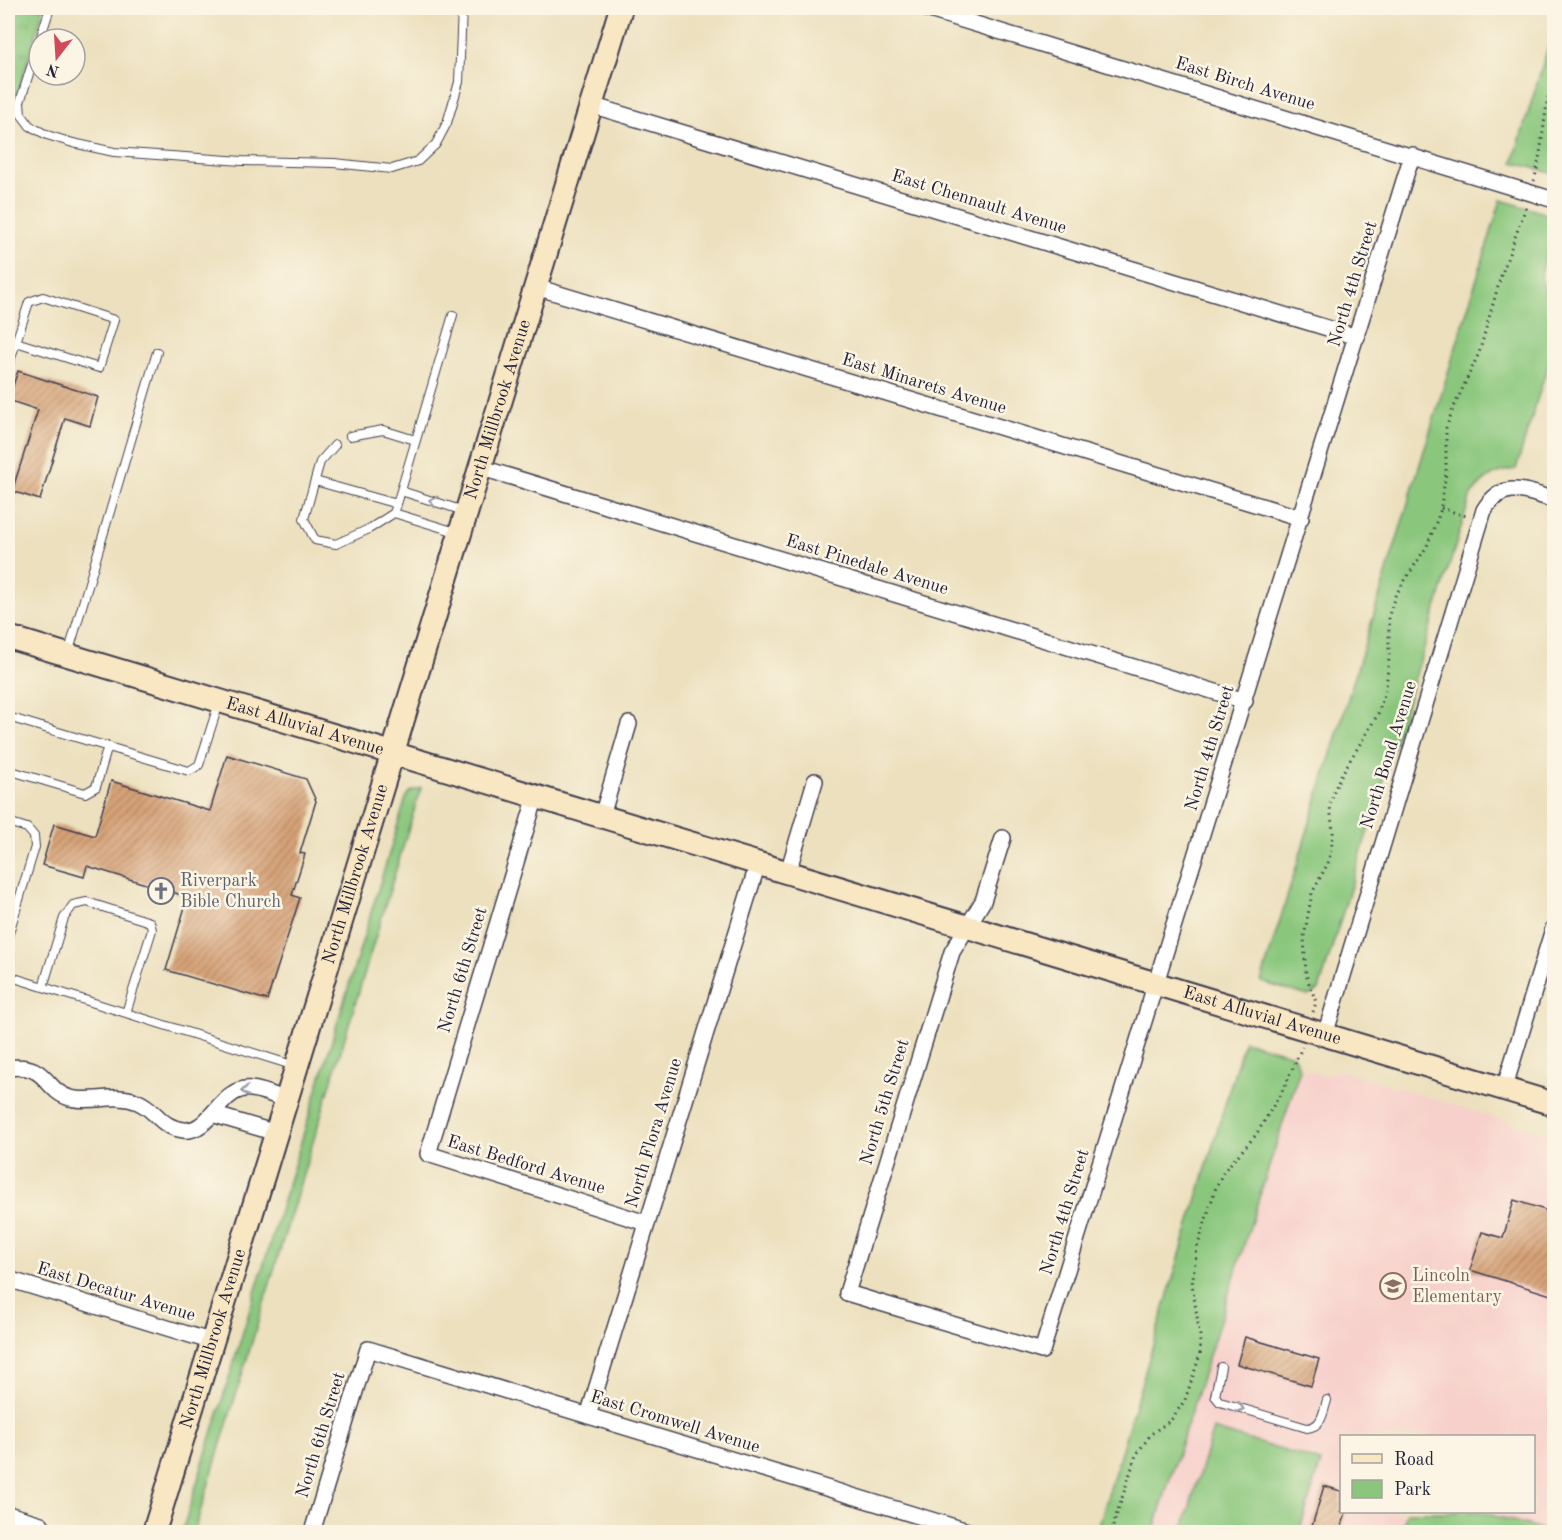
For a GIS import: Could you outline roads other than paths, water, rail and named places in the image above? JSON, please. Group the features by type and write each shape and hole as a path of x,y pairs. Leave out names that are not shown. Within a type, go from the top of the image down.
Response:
{"main road":[{"name":"North Millbrook Avenue","path":"154,1533 465,511 621,8"},
{"name":"East Alluvial Avenue","path":"8,637 1554,1104"}],"street":[{"name":"East Birch Avenue","path":"923,8 1554,200"},
{"name":"East Chennault Avenue","path":"591,105 1357,337"},
{"name":"North 4th Street","path":"1042,1351 1245,701 1412,155"},
{"name":"East Minarets Avenue","path":"536,287 1301,518"},
{"name":"East Pinedale Avenue","path":"479,467 1245,701"},
{"name":"North Bond Avenue","path":"1325,1035 1483,513 1490,501 1499,493 1518,489 1554,500"},
{"path":"602,816 629,724"},
{"path":"788,872 815,781"},
{"name":"North 6th Street","path":"428,1155 536,796"},
{"path":"968,926 983,901 1002,838"},
{"name":"North Flora Avenue","path":"588,1416 758,863"},
{"name":"North 5th Street","path":"968,926 952,952 847,1293 1042,1351"},
{"path":"1504,1089 1554,926"},
{"path":"8,1068 33,1070 44,1075 56,1090 69,1098 129,1099 140,1103 163,1124 186,1131 199,1127 223,1101 237,1090 252,1089 286,1100"},
{"path":"212,1114 276,1133"},
{"name":"East Bedford Avenue","path":"428,1155 646,1223"},
{"name":"East Decatur Avenue","path":"8,1279 213,1342"},
{"name":"North 6th Street","path":"312,1533 368,1349"},
{"name":"East Cromwell Avenue","path":"368,1349 971,1533"},
{"path":"8,1514 41,1524"}],"lane":[{"path":"43,27 50,8"},
{"path":"27,79 20,102 21,114 30,126 47,135 73,143 114,152 334,163 392,169 418,161 436,144 447,123 459,82 462,8"},
{"path":"8,367 16,342 29,302 43,297 114,320 99,368 16,342"},
{"path":"335,445 320,462 304,519 315,540 336,544 369,529 394,513 453,315"},
{"path":"67,655 157,352"},
{"path":"350,436 383,430 415,440"},
{"path":"315,481 397,504"},
{"path":"401,492 465,511"},
{"path":"394,513 459,533"},
{"path":"8,717 189,771 199,765 219,701"},
{"path":"8,770 85,793 96,787 108,746"},
{"path":"8,822 27,828 34,836 34,848 8,936"},
{"path":"43,987 64,918 73,905 87,902 150,922 152,930 126,1013"},
{"path":"8,976 297,1066"},
{"path":"1221,1367 1215,1389 1215,1396 1220,1402 1307,1428 1315,1428 1321,1422 1327,1400"}],"place":[{"name":"Riverpark Bible Church","path":"161,891"},
{"name":"Lincoln Elementary","path":"1393,1286"}]}
